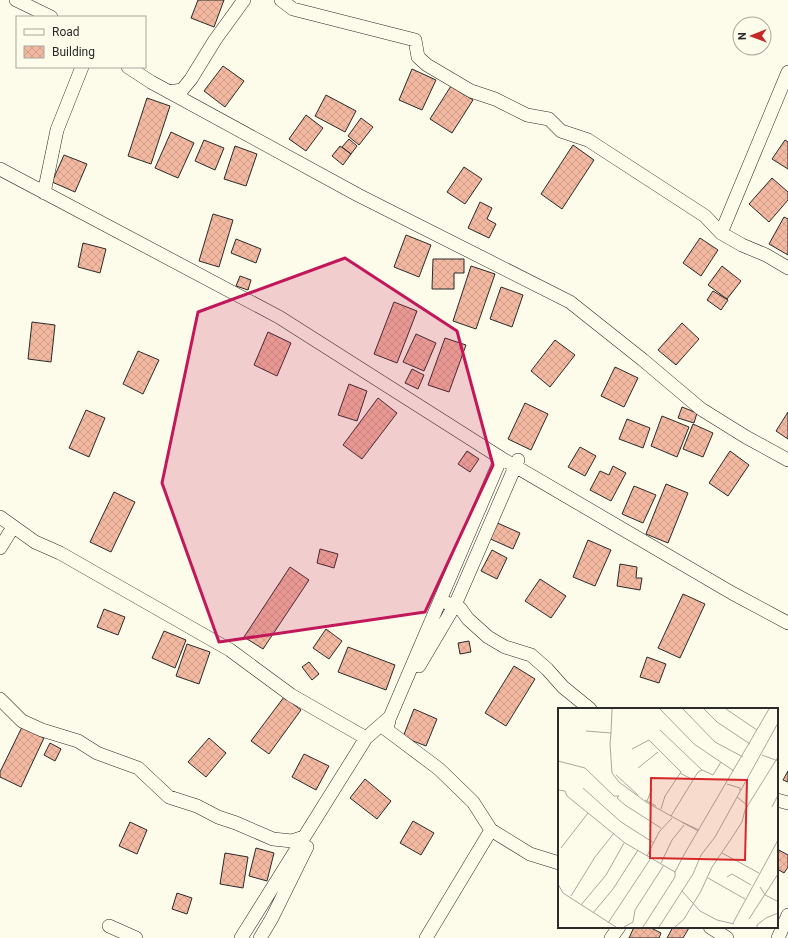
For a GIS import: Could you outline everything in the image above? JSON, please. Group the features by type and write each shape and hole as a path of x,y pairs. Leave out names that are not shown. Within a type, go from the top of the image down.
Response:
{"street":[{"path":"16,0 49,16"},
{"path":"169,92 182,90 191,79 215,40 244,0"},
{"path":"281,0 293,9 415,40 418,57 427,65 471,91 495,99 527,115 549,120 560,131 588,140 705,216 721,233 742,246 766,255 788,268"},
{"path":"44,193 57,130 82,68"},
{"path":"130,68 169,92 358,194 570,302 643,360 701,409 746,437 788,460"},
{"path":"721,233 788,72"},
{"path":"0,169 279,317 501,458 732,593 788,622"},
{"path":"241,938 366,738 386,722 501,458"},
{"path":"260,938 272,918 305,850 386,722 455,605 519,459"},
{"path":"0,517 35,542 60,553 230,650 291,695 366,738"},
{"path":"0,548 13,527"},
{"path":"440,600 460,608 488,637 506,647 531,655 547,669 563,687 589,708"},
{"path":"0,699 22,721 42,730 78,741 97,753 138,768 169,797 196,806 218,817 273,839 292,841 304,837"},
{"path":"386,722 440,770 473,802 491,830 530,854 558,863"},
{"path":"778,800 788,803"},
{"path":"426,938 491,830"},
{"path":"778,938 787,921"},
{"path":"109,926 136,938"},
{"path":"612,938 618,928"},
{"path":"712,928 727,938"}],"highlighted area":[{"path":"345,258 457,331 493,465 425,612 219,642 162,483 198,312"}],"building":[{"path":"198,0 224,0 214,27 191,18"},
{"path":"223,66 244,81 225,107 204,91"},
{"path":"412,69 436,80 422,110 399,100"},
{"path":"451,86 473,100 452,133 430,119"},
{"path":"326,95 356,111 345,132 315,116"},
{"path":"147,98 170,106 151,164 128,156"},
{"path":"306,115 323,128 306,151 289,139"},
{"path":"361,118 373,127 359,145 348,136"},
{"path":"171,132 194,143 178,178 155,168"},
{"path":"349,139 357,146 351,154 342,147"},
{"path":"204,140 224,148 215,170 195,161"},
{"path":"785,140 788,142 788,169 772,159"},
{"path":"573,145 594,160 562,209 541,194"},
{"path":"235,146 257,154 246,186 224,179"},
{"path":"340,146 351,154 343,165 332,156"},
{"path":"64,155 87,164 75,192 52,182"},
{"path":"464,167 482,179 465,204 447,192"},
{"path":"772,178 788,192 788,200 769,222 749,204"},
{"path":"480,202 492,208 487,219 496,224 489,238 468,228"},
{"path":"213,214 233,220 219,267 199,261"},
{"path":"784,217 788,219 788,255 769,244"},
{"path":"406,235 431,245 419,277 394,267"},
{"path":"700,238 718,250 701,276 683,263"},
{"path":"236,239 261,249 256,263 231,253"},
{"path":"83,243 106,249 100,273 78,267"},
{"path":"433,259 464,259 464,273 454,273 454,289 432,289"},
{"path":"471,266 495,274 476,329 453,321"},
{"path":"722,266 741,281 727,299 708,285"},
{"path":"240,276 251,280 248,290 236,286"},
{"path":"501,287 523,295 512,327 490,319"},
{"path":"713,291 728,300 721,310 707,300"},
{"path":"394,302 417,311 397,363 374,354"},
{"path":"32,322 55,325 51,362 28,359"},
{"path":"682,323 699,339 676,365 658,350"},
{"path":"268,332 291,343 277,376 254,365"},
{"path":"416,334 436,343 424,371 403,362"},
{"path":"445,338 466,345 449,392 428,385"},
{"path":"555,340 575,355 550,387 531,371"},
{"path":"138,351 159,360 143,394 123,384"},
{"path":"615,367 638,378 624,407 601,396"},
{"path":"412,369 424,375 418,389 405,383"},
{"path":"349,384 367,391 357,421 338,415"},
{"path":"378,398 397,413 362,459 343,445"},
{"path":"525,403 548,414 531,450 508,439"},
{"path":"682,407 697,413 694,423 678,418"},
{"path":"86,410 105,418 89,457 69,448"},
{"path":"788,412 788,439 776,431"},
{"path":"662,416 689,427 677,457 651,446"},
{"path":"627,419 650,428 643,448 619,439"},
{"path":"693,424 713,433 703,457 683,449"},
{"path":"580,447 596,456 585,476 568,467"},
{"path":"467,451 479,459 470,472 458,464"},
{"path":"730,451 749,465 728,496 709,483"},
{"path":"613,466 626,473 611,501 590,490 600,471 609,475"},
{"path":"666,484 688,493 668,543 646,534"},
{"path":"634,486 656,495 643,523 622,514"},
{"path":"114,492 135,502 111,552 90,542"},
{"path":"493,521 520,533 513,549 486,537"},
{"path":"588,540 611,550 595,586 573,577"},
{"path":"320,549 338,554 334,568 317,563"},
{"path":"492,550 507,558 497,579 481,571"},
{"path":"620,564 637,567 636,578 642,578 640,590 617,586"},
{"path":"290,567 309,580 263,649 244,637"},
{"path":"540,579 566,596 551,618 525,601"},
{"path":"683,594 705,604 680,658 658,648"},
{"path":"104,609 125,617 118,635 97,627"},
{"path":"326,629 342,641 329,659 313,648"},
{"path":"164,631 186,640 175,668 152,658"},
{"path":"469,641 471,652 460,654 458,643"},
{"path":"187,644 210,652 199,684 176,676"},
{"path":"348,647 395,665 386,690 338,672"},
{"path":"647,657 666,664 659,683 640,677"},
{"path":"309,662 319,674 312,680 302,667"},
{"path":"514,666 535,679 506,726 485,713"},
{"path":"284,697 301,710 269,754 251,741"},
{"path":"414,709 437,719 426,746 403,737"},
{"path":"22,727 44,738 21,787 0,777 0,772"},
{"path":"209,738 226,753 206,777 188,762"},
{"path":"50,743 61,749 55,761 44,755"},
{"path":"304,754 329,766 316,790 292,777"},
{"path":"788,771 788,782 783,780"},
{"path":"365,779 391,801 377,819 350,798"},
{"path":"413,821 434,833 421,855 400,843"},
{"path":"130,822 147,830 137,854 119,846"},
{"path":"256,848 274,853 267,881 249,876"},
{"path":"778,850 788,855 788,867 784,873 778,870"},
{"path":"225,853 248,857 243,888 220,884"},
{"path":"177,893 192,898 187,914 172,909"},
{"path":"634,928 651,928 661,933 659,938 629,938"},
{"path":"672,928 689,928 683,938 667,938"}]}
